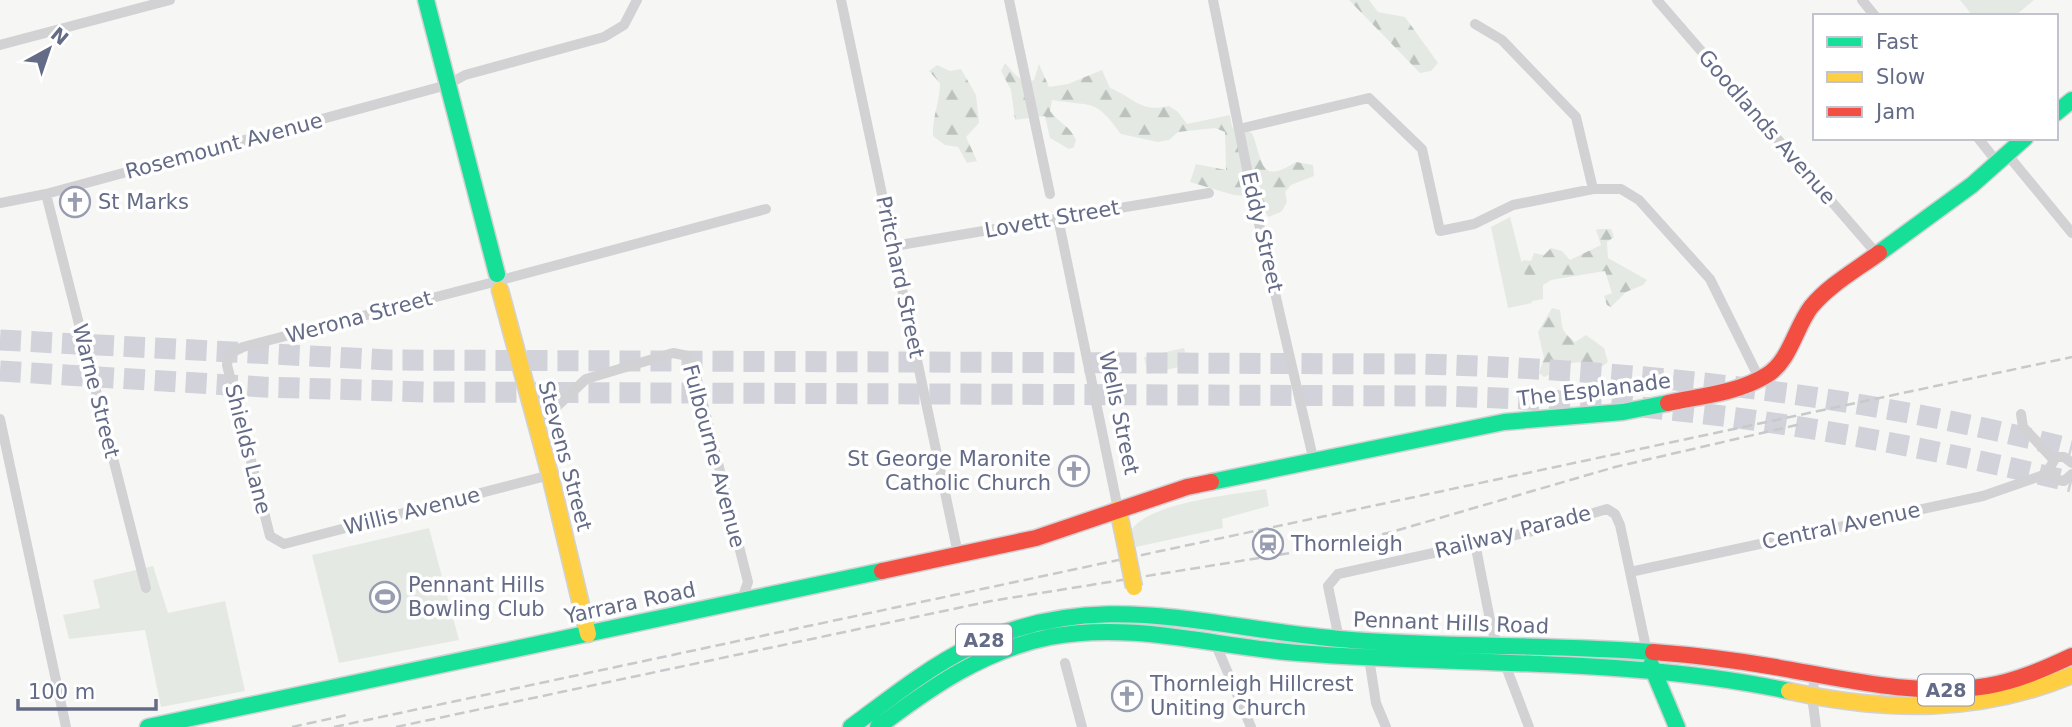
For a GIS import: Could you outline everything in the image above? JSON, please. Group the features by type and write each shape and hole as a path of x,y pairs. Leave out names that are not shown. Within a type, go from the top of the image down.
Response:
{"main road":[{"name":"Stevens Street","path":"426,0 550,475 588,634"},
{"path":"2058,111 2072,100"},
{"name":"The Esplanade","path":"1118,509 1187,487 1504,422 1640,409 1741,388 1760,380 1788,352 1816,300 1972,185 2023,140"},
{"name":"Wells Street","path":"1118,509 1141,615"},
{"name":"Yarrara Road","path":"148,727 1036,538 1118,509"},
{"name":"Pennant Hills Road","path":"851,727 942,660 999,634 1089,613 1141,615 1339,639 1647,652 1736,661 1894,689 1951,690 2011,680 2072,656"},
{"path":"1141,615 1144,625 1191,642"},
{"name":"Pennant Hills Road","path":"878,727 950,674 1005,649 1032,641 1103,632 1369,658 1653,673 1730,680 1879,706 1942,706 2011,698 2072,675"},
{"path":"1647,652 1653,673 1677,727"}],"street":[{"path":"0,44 170,0"},
{"name":"Rosemount Avenue","path":"0,203 46,194 447,85 465,75 614,33 624,25 637,0"},
{"name":"Pritchard Street","path":"841,0 958,554"},
{"path":"1009,0 1050,194"},
{"name":"Eddy Street","path":"1213,0 1239,129 1314,462"},
{"name":"Goodlands Avenue","path":"1657,0 1877,254"},
{"path":"1862,0 1873,14"},
{"path":"1475,24 1502,40 1576,117 1593,189"},
{"path":"1239,129 1369,98 1422,149 1440,231 1474,224 1513,205 1593,189 1621,190 1639,200 1704,272 1715,288 1760,380"},
{"path":"1980,140 2002,158 2072,233"},
{"name":"Lovett Street","path":"894,246 1209,192"},
{"name":"Warne Street","path":"46,194 146,588"},
{"name":"Werona Street","path":"229,354 243,347 498,282 766,209"},
{"name":"Wells Street","path":"1058,218 1118,509"},
{"name":"Fulbourne Avenue","path":"536,426 586,379 673,353 688,356 695,372 748,582 741,601"},
{"name":"Shields Lane","path":"229,354 227,365 230,378 270,536 275,541"},
{"path":"2021,414 2023,427 2053,459"},
{"path":"0,419 66,727"},
{"path":"2053,459 2064,457 2072,463"},
{"path":"2053,459 2049,473 2057,480 2071,480"},
{"name":"Central Avenue","path":"1630,572 1983,495 2049,473"},
{"name":"Willis Avenue","path":"275,541 284,544 550,475"},
{"name":"Railway Parade","path":"1339,639 1328,586 1338,574 1530,532 1602,510 1612,511 1618,518 1630,572"},
{"path":"1475,543 1496,644 1528,727"},
{"path":"1630,572 1647,652"},
{"path":"1216,645 1251,727"},
{"path":"1369,658 1376,704 1386,727"},
{"path":"1065,663 1082,727"},
{"path":"1815,676 1812,696 1816,727"}],"green space":[{"path":"1349,0 1369,0 1378,12 1405,17 1438,63 1431,71 1420,73"},
{"path":"1960,0 2034,0 2017,14 1971,14"},
{"path":"1005,63 1025,81 1034,80 1039,64 1049,87 1068,84 1102,70 1110,88 1144,106 1169,106 1178,112 1187,124 1230,115 1232,127 1252,133 1261,161 1269,171 1284,169 1296,162 1313,165 1314,176 1291,185 1285,192 1287,202 1282,211 1269,217 1262,209 1262,197 1234,195 1190,182 1196,164 1226,170 1225,132 1215,128 1178,132 1169,140 1158,142 1121,134 1105,114 1092,106 1052,100 1050,111 1071,131 1076,140 1074,147 1069,149 1050,138 1045,116 1015,120 1011,90 1001,71"},
{"path":"937,65 950,71 961,69 976,95 979,123 966,137 977,161 967,163 958,147 945,145 933,136 940,83 929,71"},
{"path":"1510,217 1532,303 1508,308 1491,227"},
{"path":"1611,229 1614,237 1607,242 1608,258 1647,280 1643,285 1626,292 1611,307 1607,305 1604,296 1612,293 1605,271 1551,280 1543,285 1543,299 1513,305 1517,266 1524,260 1531,261 1534,253 1544,255 1551,248 1562,251 1570,260 1601,245 1596,230"},
{"path":"1552,308 1560,310 1563,328 1570,338 1575,342 1586,335 1604,348 1608,362 1600,368 1578,362 1561,365 1556,372 1544,377 1539,373 1544,358 1538,332"},
{"path":"1184,348 1188,365 1148,374 1144,357"},
{"path":"1266,489 1269,506 1222,519 1223,528 1136,547 1132,529 1157,512 1194,501"},
{"name":"Pennant Hills Bowling Club","path":"429,528 459,640 339,663 312,555"},
{"path":"153,566 168,613 225,601 245,691 161,707 145,630 69,639 63,615 100,608 93,580"}],"tunnel":[{"path":"0,340 389,360 1419,364 1501,367 1748,388 1911,413 2072,449"},
{"path":"0,371 263,387 427,392 1439,396 1558,401 1741,418 1907,446 2072,482"}],"railway":[{"path":"334,727 2072,357"},
{"path":"396,727 991,601 1321,548 1388,533 1615,467 1801,424"},
{"path":"292,727 347,715"}],"traffic: fast":[{"path":"426,0 497,274"},
{"path":"2058,111 2072,100"},
{"path":"1879,253 1972,185 2023,140"},
{"path":"1211,482 1504,422 1623,412 1668,403"},
{"path":"148,727 882,571"},
{"path":"851,727 923,674 954,655 1017,628 1063,618 1108,614 1153,616 1340,639 1653,652"},
{"path":"878,727 938,684 981,661 1026,643 1081,633 1143,633 1267,650 1359,657 1606,667 1729,680 1789,691"},
{"path":"1651,665 1677,727"}],"traffic: slow":[{"path":"500,290 550,475 588,634"},
{"path":"1118,509 1125,542"},
{"path":"1125,542 1134,587"},
{"path":"1789,691 1861,703 1932,706 2002,697 2072,675"}],"traffic: jam":[{"path":"1668,403 1732,390 1767,375 1787,353 1805,315 1818,299 1879,253"},
{"path":"882,571 1036,538 1187,487 1211,482"},
{"path":"1653,652 1744,662 1880,685 1933,689 1998,684 2072,656"}],"place":[{"name":"St Marks","path":"75,202"},
{"name":"St George Maronite Catholic Church","path":"1074,471"},
{"name":"Thornleigh","path":"1268,544"},
{"name":"Pennant Hills Bowling Club","path":"385,597"},
{"name":"Thornleigh Hillcrest Uniting Church","path":"1127,696"}]}
